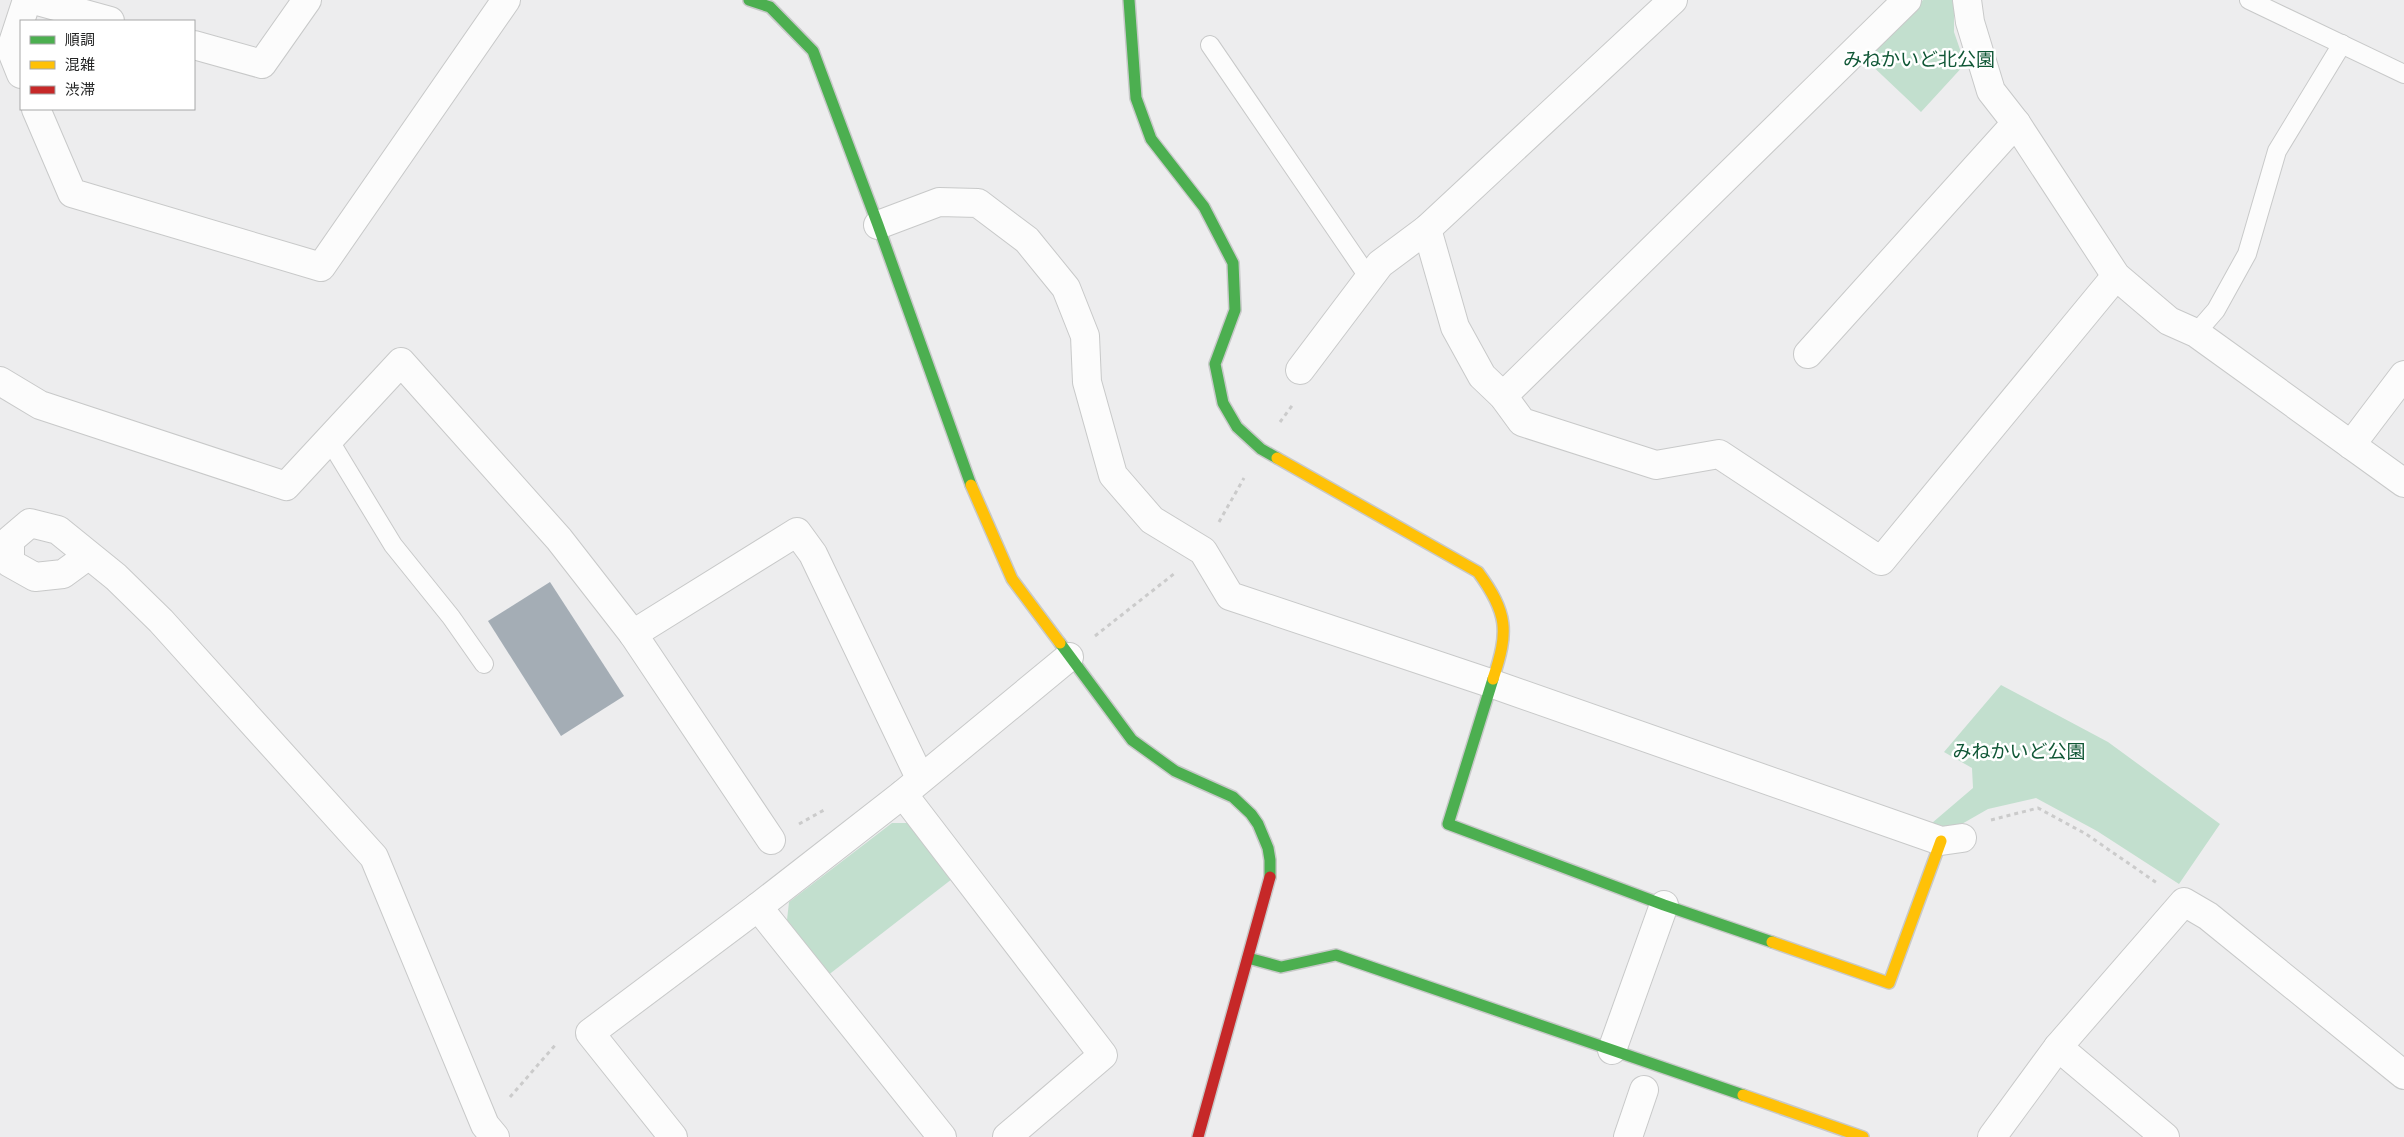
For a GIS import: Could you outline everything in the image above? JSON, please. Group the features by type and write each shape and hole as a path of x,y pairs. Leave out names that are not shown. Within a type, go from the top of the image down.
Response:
{"street":[{"path":"20,20 27,0"},
{"path":"34,0 106,20"},
{"path":"195,45 262,64 307,0"},
{"path":"36,110 72,193 320,268 506,0"},
{"path":"749,0 770,6 813,50 878,225 977,504 1012,579 1132,740 1157,762 1184,776 1224,791 1240,801 1252,815 1265,839 1271,856 1271,872 1198,1137"},
{"path":"878,225 939,202 978,203 1027,240 1066,288 1084,336 1087,382 1113,475 1152,520 1203,551 1230,596 1493,684 1952,839 1889,983 1664,905 1448,824 1493,684 1505,628 1497,598 1478,572 1261,449 1237,427 1223,403 1215,364 1235,310 1234,263 1204,207 1151,139 1136,98 1129,0"},
{"path":"1300,370 1380,264 1427,229 1674,0"},
{"path":"1503,396 1907,0"},
{"path":"1967,0 1970,22 1991,91 2016,123 2116,276 2169,321 2196,333 2404,483"},
{"path":"20,21 11,49 20,72"},
{"path":"1808,354 2016,123"},
{"path":"1427,229 1455,327 1482,376 1503,396 1522,422 1656,465 1720,454 1882,561 2116,276"},
{"path":"0,381 40,405 286,486 328,438 400,362 559,539 632,634 771,840"},
{"path":"2351,445 2403,378"},
{"path":"632,634 797,532 813,554 912,786 1103,1055 1006,1137"},
{"path":"88,554 116,577 161,622 374,857 490,1131"},
{"path":"673,1137 590,1033 758,907 912,786 1069,657"},
{"path":"1992,1137 2058,1047 2184,902 2208,916 2404,1075"},
{"path":"1612,1050 1664,905"},
{"path":"758,907 942,1137"},
{"path":"1248,958 1280,967 1336,954 1863,1137"},
{"path":"2058,1047 2165,1137"},
{"path":"1628,1137 1644,1090"}],"lane":[{"path":"2249,0 2404,74"},
{"path":"2196,333 2216,310 2247,254 2276,151 2342,44"},
{"path":"1210,45 1369,278"},
{"path":"328,438 393,545 451,617 484,664"}],"path":[{"path":"1069,657 1203,551 1261,449 1300,394 1300,370"},
{"path":"1952,839 1990,820 2038,808 2086,834 2184,902"},
{"path":"490,1131 559,1041"}],"green space":[{"name":"みねかいど北公園","path":"1923,0 1954,0 1954,32 1965,64 1921,112 1865,59"},
{"name":"みねかいど公園","path":"2001,685 2108,742 2220,824 2179,884 2097,831 2036,798 1988,809 1953,829 1932,823 1973,788 1972,768 1944,752"},
{"path":"892,823 909,823 952,879 827,976 787,920 789,902"}],"building":[{"path":"550,582 624,696 561,736 488,621"}],"traffic: fast":[{"path":"749,0 770,7 813,51 878,225 971,485"},
{"path":"1129,0 1136,98 1151,139 1204,207 1233,263 1235,310 1215,364 1223,403 1237,427 1261,449 1277,458"},
{"path":"1060,643 1132,740 1175,771 1233,797 1251,814 1258,824 1268,848 1270,877"},
{"path":"1493,679 1448,824 1664,905 1772,942"},
{"path":"1248,958 1281,967 1336,955 1743,1095"}],"traffic: slow":[{"path":"1277,458 1478,572 1495,599 1503,623 1502,648 1493,679"},
{"path":"971,485 1012,579 1060,643"},
{"path":"1772,942 1889,983 1941,841"},
{"path":"1743,1095 1863,1137"}],"traffic: jam":[{"path":"1198,1137 1270,877"}]}
